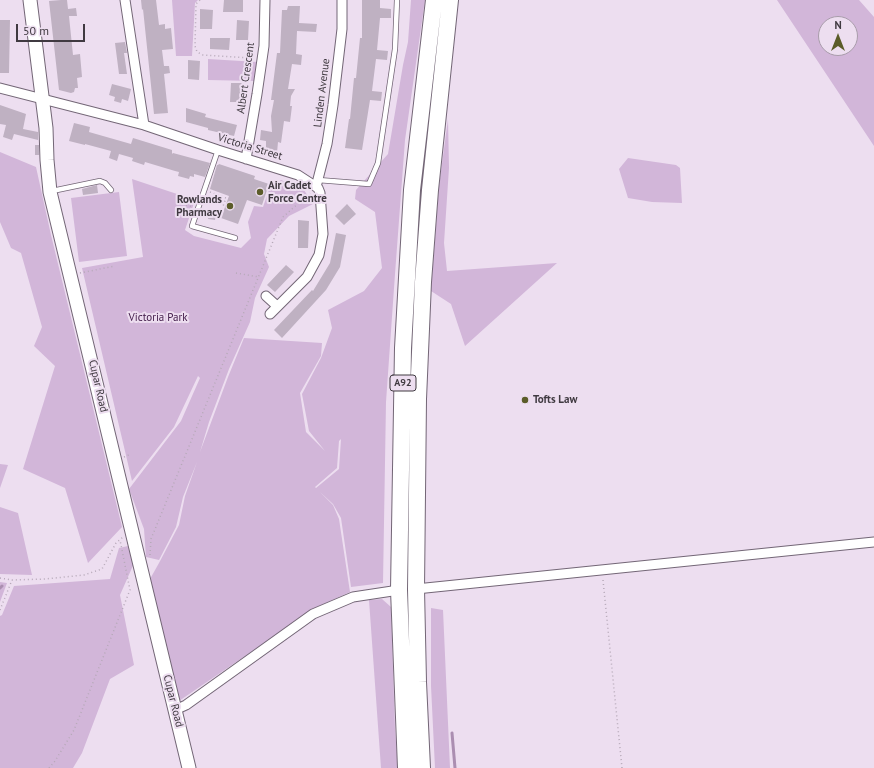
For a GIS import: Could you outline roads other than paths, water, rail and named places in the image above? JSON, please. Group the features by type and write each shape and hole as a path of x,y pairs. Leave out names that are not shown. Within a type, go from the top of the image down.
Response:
{"highway":[{"name":"A92","path":"406,768 399,590 403,348 412,190 434,0"},
{"name":"A92","path":"422,768 416,589 418,407 423,282 430,190 450,0"}],"main road":[{"name":"Cupar Road","path":"30,0 43,98 50,192 189,768"}],"street":[{"path":"125,0 144,125"},
{"name":"Albert Crescent","path":"246,159 264,46 265,0"},
{"name":"Linden Avenue","path":"315,187 327,144 333,105 342,29 342,0"},
{"name":"Victoria Street","path":"0,88 144,125 298,175 315,187"},
{"path":"270,314 307,277 319,255 323,234 320,193 315,187"},
{"path":"266,296 277,306"},
{"path":"416,589 874,542"},
{"path":"175,710 186,705 313,614 353,597 399,590"}],"lane":[{"path":"315,187 369,184 378,163 395,49 397,0"},
{"path":"218,150 192,226 235,238"},
{"path":"50,192 100,181 105,183 111,190"}],"waterway":[{"path":"452,733 455,768"}],"place":[{"name":"Air Cadet Force Centre","path":"260,192"},
{"name":"Rowlands Pharmacy","path":"230,206"},
{"name":"Tofts Law","path":"525,400"}],"park label":[{"name":"Victoria Park","path":"158,318"}]}
